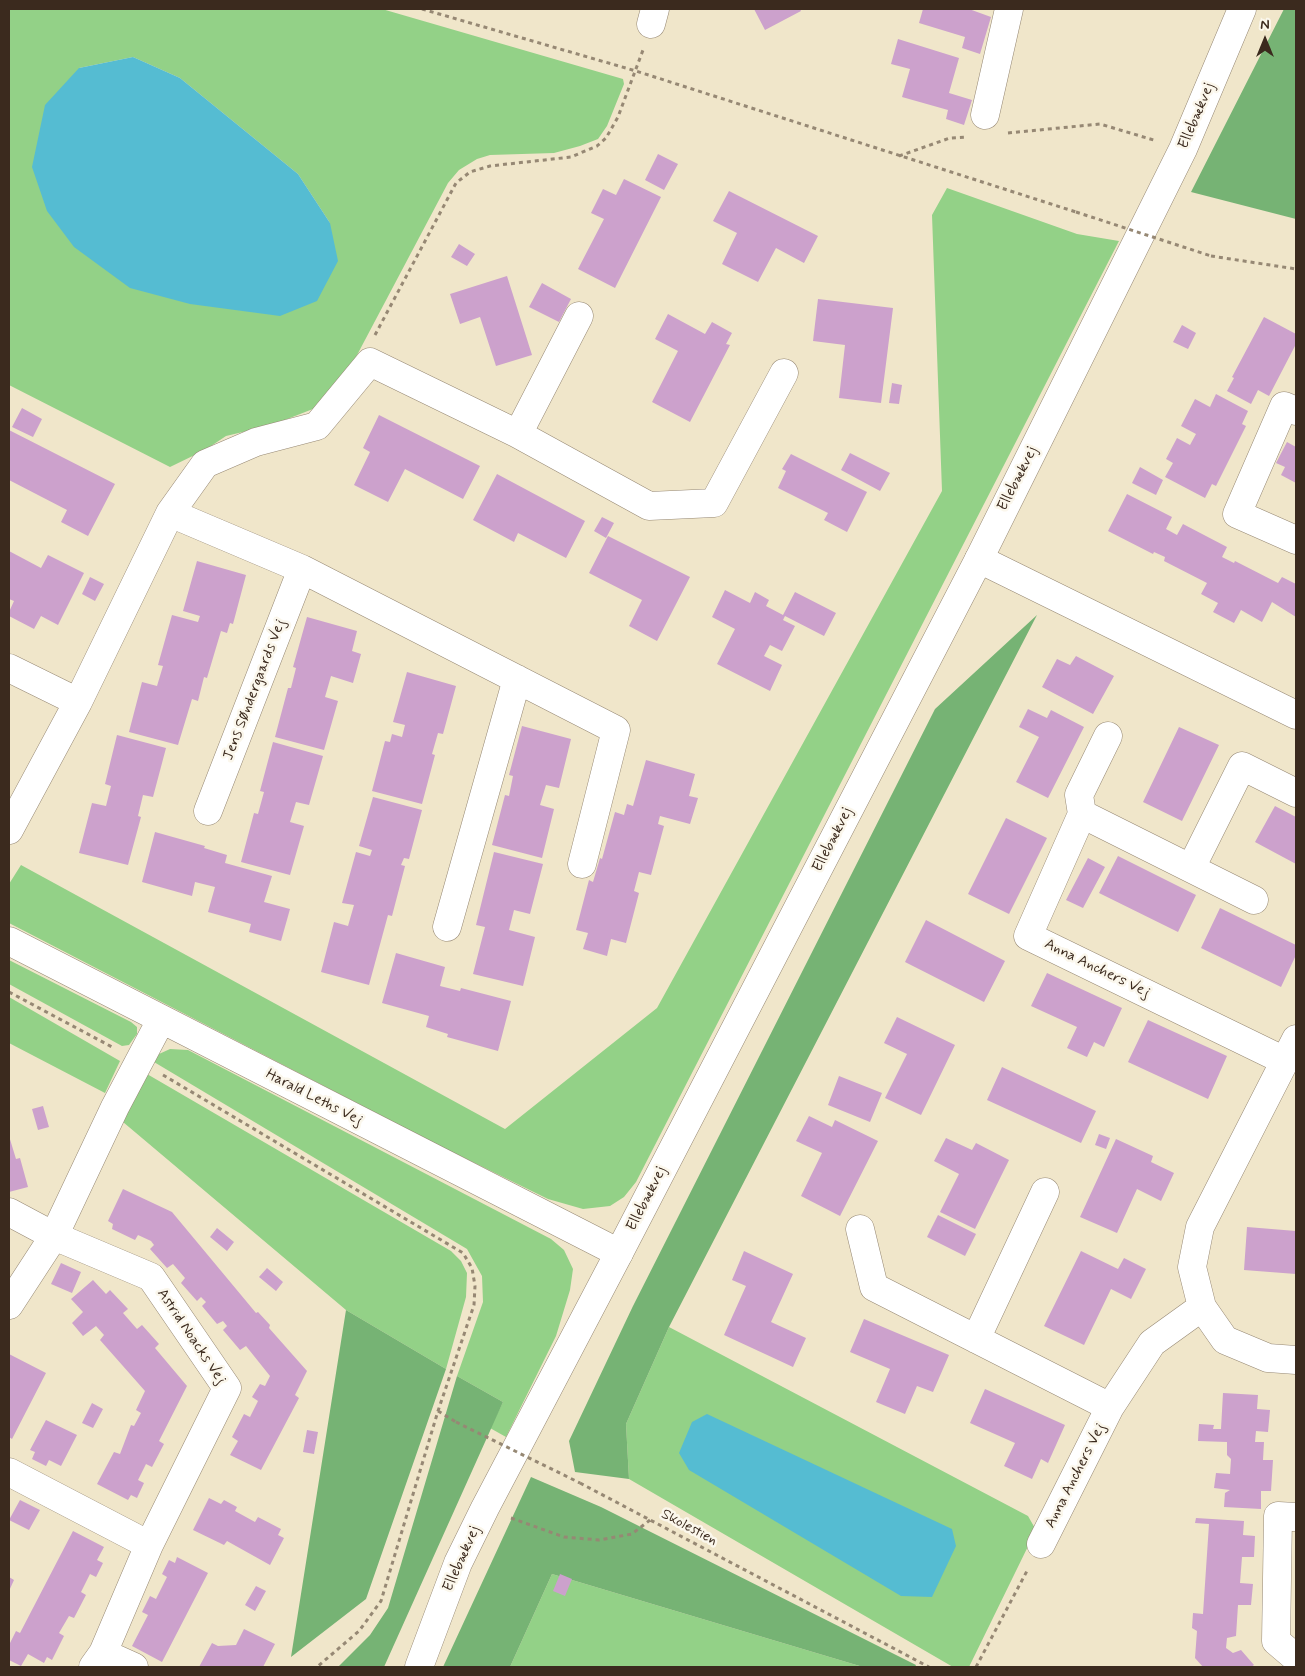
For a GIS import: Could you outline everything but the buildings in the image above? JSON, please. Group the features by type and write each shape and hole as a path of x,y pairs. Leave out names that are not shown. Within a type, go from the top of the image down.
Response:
{"street":[{"path":"988,128 1009,9"},
{"name":"Ellebækvej","path":"419,1667 458,1563 485,1508 620,1253 979,559 1183,149 1242,9"},
{"path":"518,434 579,316"},
{"path":"9,830 78,702 170,513 205,464 256,442 317,426 370,362 518,434 649,506 714,503 784,373"},
{"path":"1296,411 1284,406 1237,514 1296,540"},
{"path":"170,513 302,569 616,730 582,864"},
{"path":"979,559 1296,715"},
{"name":"Jens Søndergaards Vej","path":"208,811 302,569"},
{"path":"9,668 78,702"},
{"path":"447,927 517,679"},
{"name":"Anna Anchers Vej","path":"1108,736 1079,795 1082,814 1028,936 1291,1050 1200,1228 1192,1268 1202,1308 1225,1340 1268,1358 1296,1360"},
{"path":"1191,868 1242,766 1296,793"},
{"path":"1082,814 1254,900"},
{"name":"Harald Leths Vej","path":"9,941 620,1253"},
{"path":"9,1305 54,1236 115,1107 161,1020"},
{"path":"976,1339 1045,1192"},
{"name":"Astrid Noacks Vej","path":"9,1212 54,1236 151,1277 227,1388 148,1545 98,1660 134,1667"},
{"name":"Anna Anchers Vej","path":"860,1229 874,1287 1110,1407"},
{"name":"Anna Anchers Vej","path":"1041,1544 1110,1407 1152,1343 1202,1308"},
{"path":"9,1472 148,1545"},
{"path":"1296,1517 1278,1516 1276,1641 1296,1658"}],"path":[{"path":"422,9 636,71 1211,256 1296,269"},
{"path":"370,362 374,337 456,183 470,172 490,166 571,157 597,146 606,138 618,117 636,71 653,16"},
{"path":"898,156 950,138 988,128 1100,124 1183,149"},
{"path":"301,1156 463,1253 472,1268 475,1286 474,1305 438,1411 381,1601 359,1631 316,1667"},
{"name":"Skolestien","path":"438,1411 456,1422 580,1483 929,1667"},
{"path":"485,1508 564,1537 600,1540 632,1534 650,1520"},
{"path":"976,1667 1041,1544"}],"green space":[{"path":"9,9 382,9 623,79 624,84 607,126 598,139 554,153 490,155 477,159 459,170 448,183 347,374 318,407 272,425 226,436 205,450 170,467 9,385","holes":["133,57 180,78 298,174 330,223 79,68"]},
{"path":"1284,9 1296,9 1296,219 1191,192"},
{"path":"947,188 1077,234 1119,241 636,1182 624,1197 610,1206 583,1209 548,1199 436,1144 9,923 9,884 21,865 505,1129 657,1008 942,491 932,215"},
{"path":"1037,615 669,1327 626,1424 629,1479 575,1472 569,1441 633,1306 935,709"},
{"path":"9,960 131,1022 137,1027 137,1034 129,1045 122,1046 9,984"},
{"path":"9,997 120,1061 105,1093 9,1043"},
{"path":"170,1049 188,1050 551,1239 564,1250 573,1269 570,1290 556,1336 506,1437 490,1428 503,1402 457,1376 483,1302 482,1276 467,1249 154,1062 159,1054"},
{"path":"147,1074 451,1251 461,1261 467,1273 466,1297 446,1369 346,1310 123,1122"},
{"path":"346,1310 446,1369 366,1599 291,1657"},
{"path":"669,1327 1028,1516 1036,1530 969,1667 953,1667 629,1479 626,1424"},
{"path":"457,1376 503,1402 384,1667 338,1667 370,1635 388,1608"},
{"path":"531,1477 601,1507 916,1665 915,1667 863,1667 552,1574 510,1667 443,1667"},
{"path":"552,1574 863,1667 510,1667"}],"water":[{"path":"133,57 180,78 298,174 330,223 338,261 317,301 280,316 190,304 130,288 74,247 47,211 32,167 45,105 79,68"},
{"path":"707,1414 952,1529 956,1546 932,1597 901,1596 689,1470 679,1453 692,1422"}]}
